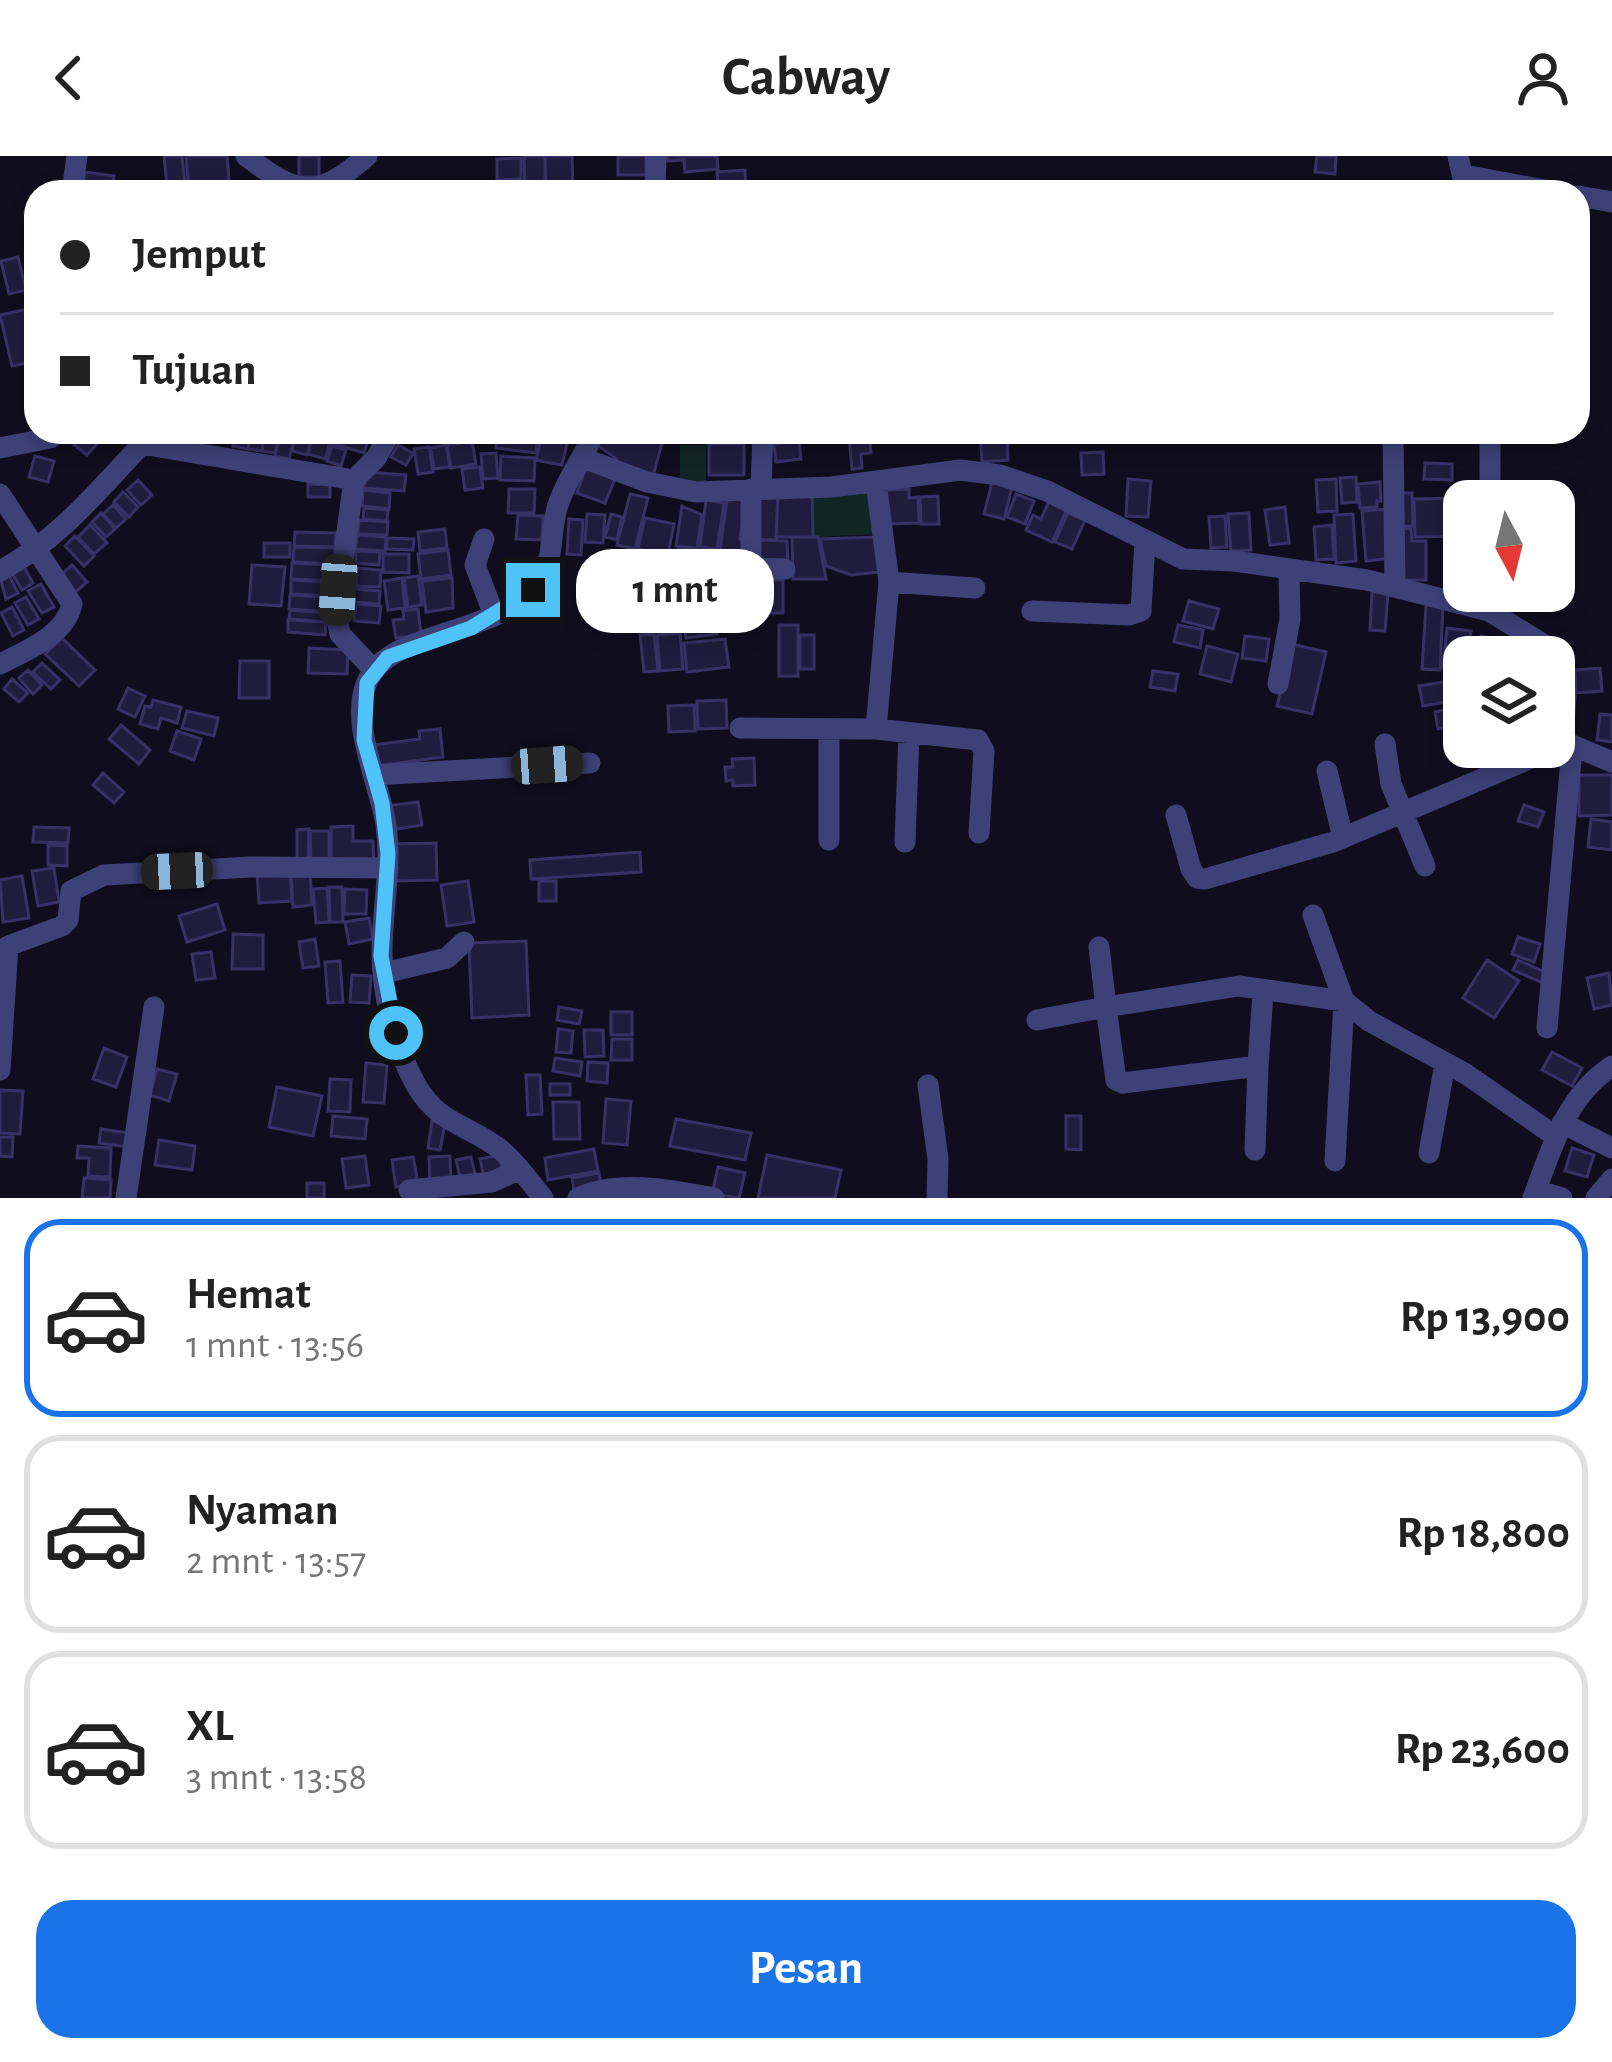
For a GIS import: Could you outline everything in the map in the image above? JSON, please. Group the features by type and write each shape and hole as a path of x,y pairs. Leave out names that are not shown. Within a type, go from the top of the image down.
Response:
{"street":[{"path":"246,156 277,180"},
{"path":"335,180 367,156"},
{"path":"1463,174 1494,180"},
{"path":"0,571 35,552 143,444"},
{"path":"177,444 354,480"},
{"path":"374,670 337,627 338,590 354,480 384,444"},
{"path":"543,1198 500,1149 434,1112 401,1052 381,956 388,868 386,824 363,720 367,683 374,670 404,648 471,628 533,590 552,557 555,512 589,444"},
{"path":"762,444 751,568 785,569"},
{"path":"1393,444 1395,586"},
{"path":"1490,444 1490,480"},
{"path":"583,458 668,488 696,492 804,489 960,470 1000,475 1047,491 1183,559 1234,561 1443,594"},
{"path":"876,482 889,582 876,729"},
{"path":"0,494 69,596 71,613 47,639 0,664"},
{"path":"484,539 475,565 494,615"},
{"path":"1032,611 1129,615 1141,611 1145,540"},
{"path":"1278,684 1290,619 1289,571"},
{"path":"889,582 975,588"},
{"path":"1503,612 1533,636"},
{"path":"740,728 876,729 978,740 982,745 979,833"},
{"path":"829,730 829,840"},
{"path":"905,842 909,733"},
{"path":"1385,744 1391,784 1424,866"},
{"path":"1575,746 1612,762"},
{"path":"373,776 590,763"},
{"path":"1176,815 1191,869 1197,878 1205,879 1343,838 1510,768"},
{"path":"1547,1028 1570,768"},
{"path":"1327,771 1343,838"},
{"path":"0,1070 8,946 62,926 68,920 71,891 95,878 250,867 388,868"},
{"path":"1313,916 1344,1001 1336,1161"},
{"path":"384,973 451,957 464,941"},
{"path":"1099,947 1116,1080 1123,1083 1258,1066"},
{"path":"1036,1020 1239,986 1344,1001 1369,1022 1559,1130 1612,1148"},
{"path":"1255,1150 1263,992"},
{"path":"126,1198 154,1007"},
{"path":"1429,1153 1444,1064"},
{"path":"1562,1198 1535,1194 1559,1130 1580,1092 1612,1066"},
{"path":"928,1085 938,1160 937,1198"},
{"path":"409,1190 493,1182 520,1169"},
{"path":"1596,1198 1612,1179"},
{"path":"578,1198 645,1188 714,1198"}],"green space":[{"path":"680,445 706,445 706,481 680,481"},
{"path":"871,485 878,534 813,537 812,491"}],"building":[{"path":"164,156 182,156 185,180 166,180"},
{"path":"186,156 227,156 229,180 188,180"},
{"path":"299,156 319,156 319,177 299,177"},
{"path":"524,156 545,156 545,180 525,180"},
{"path":"545,156 572,156 573,180 546,180"},
{"path":"618,156 646,156 646,175 618,175"},
{"path":"667,156 717,156 718,169 685,172 684,160 668,161"},
{"path":"1317,156 1336,156 1335,174 1315,172"},
{"path":"521,158 521,179 497,180 497,159"},
{"path":"745,170 745,180 718,180 717,172"},
{"path":"85,172 114,176 113,180 84,180"},
{"path":"18,257 24,290 9,294 1,261"},
{"path":"24,310 24,364 12,366 0,315"},
{"path":"73,444 97,444 87,455"},
{"path":"263,444 277,444 275,453 262,451"},
{"path":"278,444 293,444 289,459 275,456"},
{"path":"294,444 310,444 307,455 292,451"},
{"path":"311,444 329,444 325,459 308,454"},
{"path":"335,444 367,444 364,453"},
{"path":"473,444 476,464 451,468 447,445"},
{"path":"496,444 537,444 536,453 496,448"},
{"path":"540,444 567,444 562,465 536,460"},
{"path":"662,444 652,480 614,466 617,459 597,445"},
{"path":"709,444 744,444 744,475 709,475"},
{"path":"774,444 799,444 801,459 776,462"},
{"path":"850,444 870,444 871,453 861,454 862,468 852,469"},
{"path":"981,444 1007,444 1008,460 982,462"},
{"path":"398,445 413,453 406,465 391,457"},
{"path":"446,445 450,467 434,469 431,448"},
{"path":"332,446 346,450 341,466 327,461"},
{"path":"429,447 433,472 418,474 414,449"},
{"path":"1103,452 1104,474 1082,475 1081,453"},
{"path":"496,453 498,478 483,479 481,454"},
{"path":"35,456 54,461 48,482 29,477"},
{"path":"501,456 535,458 534,481 500,480"},
{"path":"1425,463 1452,464 1452,480 1424,479"},
{"path":"480,467 483,488 465,490 462,469"},
{"path":"586,468 617,474 605,503 577,493"},
{"path":"365,472 406,475 404,491 364,488"},
{"path":"1356,477 1357,502 1342,503 1340,478"},
{"path":"1128,479 1151,481 1148,517 1126,516"},
{"path":"1336,479 1337,511 1318,512 1316,480"},
{"path":"138,480 152,495 141,505 127,490"},
{"path":"992,482 1012,487 1004,519 984,514"},
{"path":"1380,482 1377,507 1360,508 1358,484"},
{"path":"308,484 330,485 330,497 308,497"},
{"path":"509,489 535,489 534,513 508,513"},
{"path":"909,489 909,498 918,497 919,523 887,524 886,490"},
{"path":"363,490 390,493 389,509 362,506"},
{"path":"755,490 778,491 776,540 753,539"},
{"path":"778,491 812,491 813,537 776,537"},
{"path":"123,492 138,507 129,517 114,502"},
{"path":"728,493 746,495 740,539 747,540 744,561 719,558"},
{"path":"1395,493 1412,493 1413,526 1396,527"},
{"path":"630,494 648,498 635,549 617,545"},
{"path":"1016,494 1034,501 1025,524 1007,517"},
{"path":"938,496 939,524 921,524 920,497"},
{"path":"1443,498 1443,536 1415,537 1414,499"},
{"path":"706,500 724,503 717,549 700,547"},
{"path":"1049,501 1067,509 1052,542 1026,530 1033,515 1041,519"},
{"path":"113,505 126,519 116,528 103,514"},
{"path":"682,506 702,515 697,548 676,546"},
{"path":"1285,507 1289,543 1270,545 1265,510"},
{"path":"364,508 388,510 387,521 363,519"},
{"path":"1389,509 1393,558 1366,561 1362,511"},
{"path":"101,513 115,529 106,537 92,522"},
{"path":"1068,513 1085,520 1072,549 1055,542"},
{"path":"1249,513 1251,550 1231,551 1228,514"},
{"path":"587,514 605,515 603,543 585,542"},
{"path":"611,514 622,517 617,540 605,537"},
{"path":"1353,514 1356,561 1336,563 1334,515"},
{"path":"518,515 543,516 542,540 516,539"},
{"path":"1225,516 1227,547 1211,548 1209,517"},
{"path":"645,518 674,524 668,555 638,549"},
{"path":"569,519 583,520 581,555 567,554"},
{"path":"359,520 388,522 387,535 358,534"},
{"path":"90,525 107,543 94,554 78,537"},
{"path":"1332,525 1334,559 1316,560 1314,527"},
{"path":"1398,528 1411,529 1412,541 1426,541 1426,580 1398,580"},
{"path":"445,529 447,548 420,551 418,532"},
{"path":"295,532 336,533 335,547 294,546"},
{"path":"357,535 386,537 385,551 356,549"},
{"path":"75,536 94,556 84,566 65,546"},
{"path":"792,537 818,537 826,579 793,579"},
{"path":"878,537 880,572 851,575 826,566 820,539"},
{"path":"387,538 414,539 413,550 387,549"},
{"path":"760,540 787,541 788,564 759,563"},
{"path":"264,543 290,543 290,557 264,557"},
{"path":"294,547 335,548 335,564 293,562"},
{"path":"678,549 713,552 712,574 676,571"},
{"path":"448,550 451,575 421,579 418,554"},
{"path":"356,551 380,552 379,565 356,563"},
{"path":"383,554 409,554 409,573 383,572"},
{"path":"667,558 668,583 640,584 639,560"},
{"path":"22,563 33,583 22,590 10,570"},
{"path":"292,563 333,565 333,581 291,579"},
{"path":"72,565 87,582 73,594 59,577"},
{"path":"252,565 285,567 281,606 249,604"},
{"path":"357,568 381,570 380,587 356,586"},
{"path":"8,573 18,593 6,599 0,577"},
{"path":"418,576 422,605 408,607 404,578"},
{"path":"402,578 405,608 388,610 384,581"},
{"path":"452,578 453,608 426,612 422,581"},
{"path":"291,580 330,582 329,596 291,594"},
{"path":"745,580 783,580 783,613 745,613"},
{"path":"41,584 54,607 42,613 28,591"},
{"path":"354,589 380,591 379,604 353,602"},
{"path":"669,592 669,607 637,608 637,593"},
{"path":"1372,592 1388,593 1385,631 1370,630"},
{"path":"290,595 329,597 328,612 289,609"},
{"path":"26,597 39,619 28,625 15,603"},
{"path":"1189,601 1219,609 1213,629 1183,621"},
{"path":"356,604 381,606 379,623 354,621"},
{"path":"712,604 717,634 686,638 682,608"},
{"path":"1426,605 1443,606 1440,670 1422,669"},
{"path":"12,607 24,630 13,636 1,613"},
{"path":"678,608 681,629 659,632 656,611"},
{"path":"418,609 421,635 396,638 393,620 404,619 403,611"},
{"path":"290,610 327,613 327,622 289,619"},
{"path":"288,620 326,622 325,635 288,632"},
{"path":"779,625 798,625 798,676 779,676"},
{"path":"1178,625 1203,630 1200,648 1174,642"},
{"path":"1447,628 1471,631 1470,636 1446,636"},
{"path":"680,633 683,669 660,671 657,635"},
{"path":"654,634 658,671 644,672 640,635"},
{"path":"800,635 814,635 814,669 800,669"},
{"path":"1245,636 1269,639 1266,661 1242,658"},
{"path":"62,638 95,670 79,686 45,654"},
{"path":"725,639 729,667 687,672 684,643"},
{"path":"1291,644 1326,652 1312,714 1277,706"},
{"path":"1207,646 1238,654 1231,682 1200,674"},
{"path":"309,648 348,650 347,674 308,673"},
{"path":"240,661 269,661 269,698 239,698"},
{"path":"42,663 60,680 51,689 33,672"},
{"path":"1600,668 1602,691 1576,693 1575,670"},
{"path":"28,670 42,685 33,694 19,678"},
{"path":"1153,671 1178,674 1175,691 1150,687"},
{"path":"12,679 28,693 19,702 4,689"},
{"path":"1443,682 1443,703 1423,706 1419,686"},
{"path":"128,688 145,696 135,717 118,709"},
{"path":"153,700 181,707 177,723 161,718 158,729 140,724 145,706 151,707"},
{"path":"726,700 727,728 698,729 697,701"},
{"path":"694,705 695,731 669,732 668,706"},
{"path":"1443,710 1443,728 1438,729 1435,712"},
{"path":"187,711 218,718 214,736 182,728"},
{"path":"1600,714 1612,715 1612,742 1597,740"},
{"path":"121,725 150,750 139,764 109,739"},
{"path":"440,729 443,757 376,766 373,745 420,739 419,731"},
{"path":"177,731 201,739 194,760 170,751"},
{"path":"754,758 755,785 733,786 733,780 726,781 725,767 733,767 732,759"},
{"path":"103,773 124,792 114,803 93,785"},
{"path":"1579,775 1612,775 1612,815 1579,816"},
{"path":"418,802 422,825 391,830 387,806"},
{"path":"1524,805 1544,812 1538,827 1518,821"},
{"path":"1591,819 1612,822 1612,850 1588,847"},
{"path":"353,826 353,841 373,841 374,866 331,867 331,827"},
{"path":"34,827 69,828 68,843 33,842"},
{"path":"309,829 308,862 297,862 297,830"},
{"path":"310,831 329,831 329,862 311,862"},
{"path":"436,843 437,880 391,881 390,844"},
{"path":"48,845 67,846 67,866 48,865"},
{"path":"640,852 641,872 531,879 530,860"},
{"path":"54,868 59,902 38,906 32,871"},
{"path":"290,871 292,901 259,903 257,873"},
{"path":"310,872 312,905 293,907 291,873"},
{"path":"22,876 29,918 3,922 0,880"},
{"path":"468,881 474,922 447,926 441,885"},
{"path":"539,881 556,881 556,901 539,901"},
{"path":"329,887 342,887 343,922 330,922"},
{"path":"327,888 329,922 316,923 313,889"},
{"path":"345,889 367,890 366,914 344,914"},
{"path":"217,904 225,930 187,942 179,916"},
{"path":"369,918 373,939 349,944 345,922"},
{"path":"233,934 263,935 263,969 232,969"},
{"path":"1518,937 1540,944 1534,962 1512,954"},
{"path":"315,939 319,966 303,968 299,942"},
{"path":"526,941 529,1015 472,1018 469,943"},
{"path":"211,952 215,978 196,980 192,954"},
{"path":"1487,960 1519,981 1494,1018 1463,998"},
{"path":"1518,960 1547,973 1543,983 1513,970"},
{"path":"340,961 343,1002 328,1003 325,962"},
{"path":"1609,973 1612,1005 1594,1009 1587,978"},
{"path":"352,975 371,976 369,1003 350,1002"},
{"path":"559,1007 582,1011 579,1024 557,1020"},
{"path":"611,1012 632,1012 632,1035 611,1035"},
{"path":"558,1029 573,1031 571,1053 556,1052"},
{"path":"584,1030 603,1030 604,1056 585,1057"},
{"path":"612,1039 632,1039 632,1060 611,1060"},
{"path":"104,1048 127,1057 116,1087 93,1079"},
{"path":"1552,1052 1582,1068 1572,1086 1542,1070"},
{"path":"555,1058 582,1062 580,1076 553,1071"},
{"path":"588,1062 608,1063 607,1083 587,1081"},
{"path":"366,1063 387,1065 384,1103 363,1102"},
{"path":"157,1069 177,1074 169,1101 150,1095"},
{"path":"526,1075 540,1075 542,1114 528,1115"},
{"path":"330,1079 351,1080 350,1112 328,1111"},
{"path":"550,1084 570,1084 570,1095 550,1095"},
{"path":"277,1087 322,1096 313,1136 269,1127"},
{"path":"0,1090 23,1091 20,1134 0,1133"},
{"path":"606,1099 631,1101 627,1145 603,1143"},
{"path":"553,1102 579,1102 580,1139 554,1139"},
{"path":"333,1116 367,1119 365,1139 331,1136"},
{"path":"1066,1116 1081,1116 1081,1150 1066,1149"},
{"path":"676,1119 751,1133 745,1160 670,1146"},
{"path":"432,1121 445,1123 440,1150 428,1148"},
{"path":"101,1129 129,1133 127,1147 99,1143"},
{"path":"0,1137 13,1137 12,1157 0,1156"},
{"path":"159,1140 195,1146 192,1170 155,1165"},
{"path":"78,1146 111,1148 110,1177 88,1176 89,1158 77,1158"},
{"path":"1572,1148 1594,1155 1587,1177 1565,1171"},
{"path":"594,1149 598,1171 548,1180 545,1158"},
{"path":"499,1155 503,1173 484,1177 480,1159"},
{"path":"767,1155 841,1170 835,1198 758,1198"},
{"path":"365,1156 369,1185 346,1188 342,1159"},
{"path":"450,1156 451,1184 430,1185 429,1157"},
{"path":"413,1157 418,1183 396,1187 392,1160"},
{"path":"471,1157 476,1178 461,1182 456,1160"},
{"path":"718,1167 745,1173 739,1198 712,1194"},
{"path":"599,1173 601,1185 574,1190 572,1178"},
{"path":"84,1178 111,1180 110,1198 82,1198"},
{"path":"307,1183 324,1183 324,1198 307,1198"}],"route":[{"path":"396,1033 381,956 388,854 382,803 364,740 367,683 374,670 404,648 471,628 533,590"}]}
